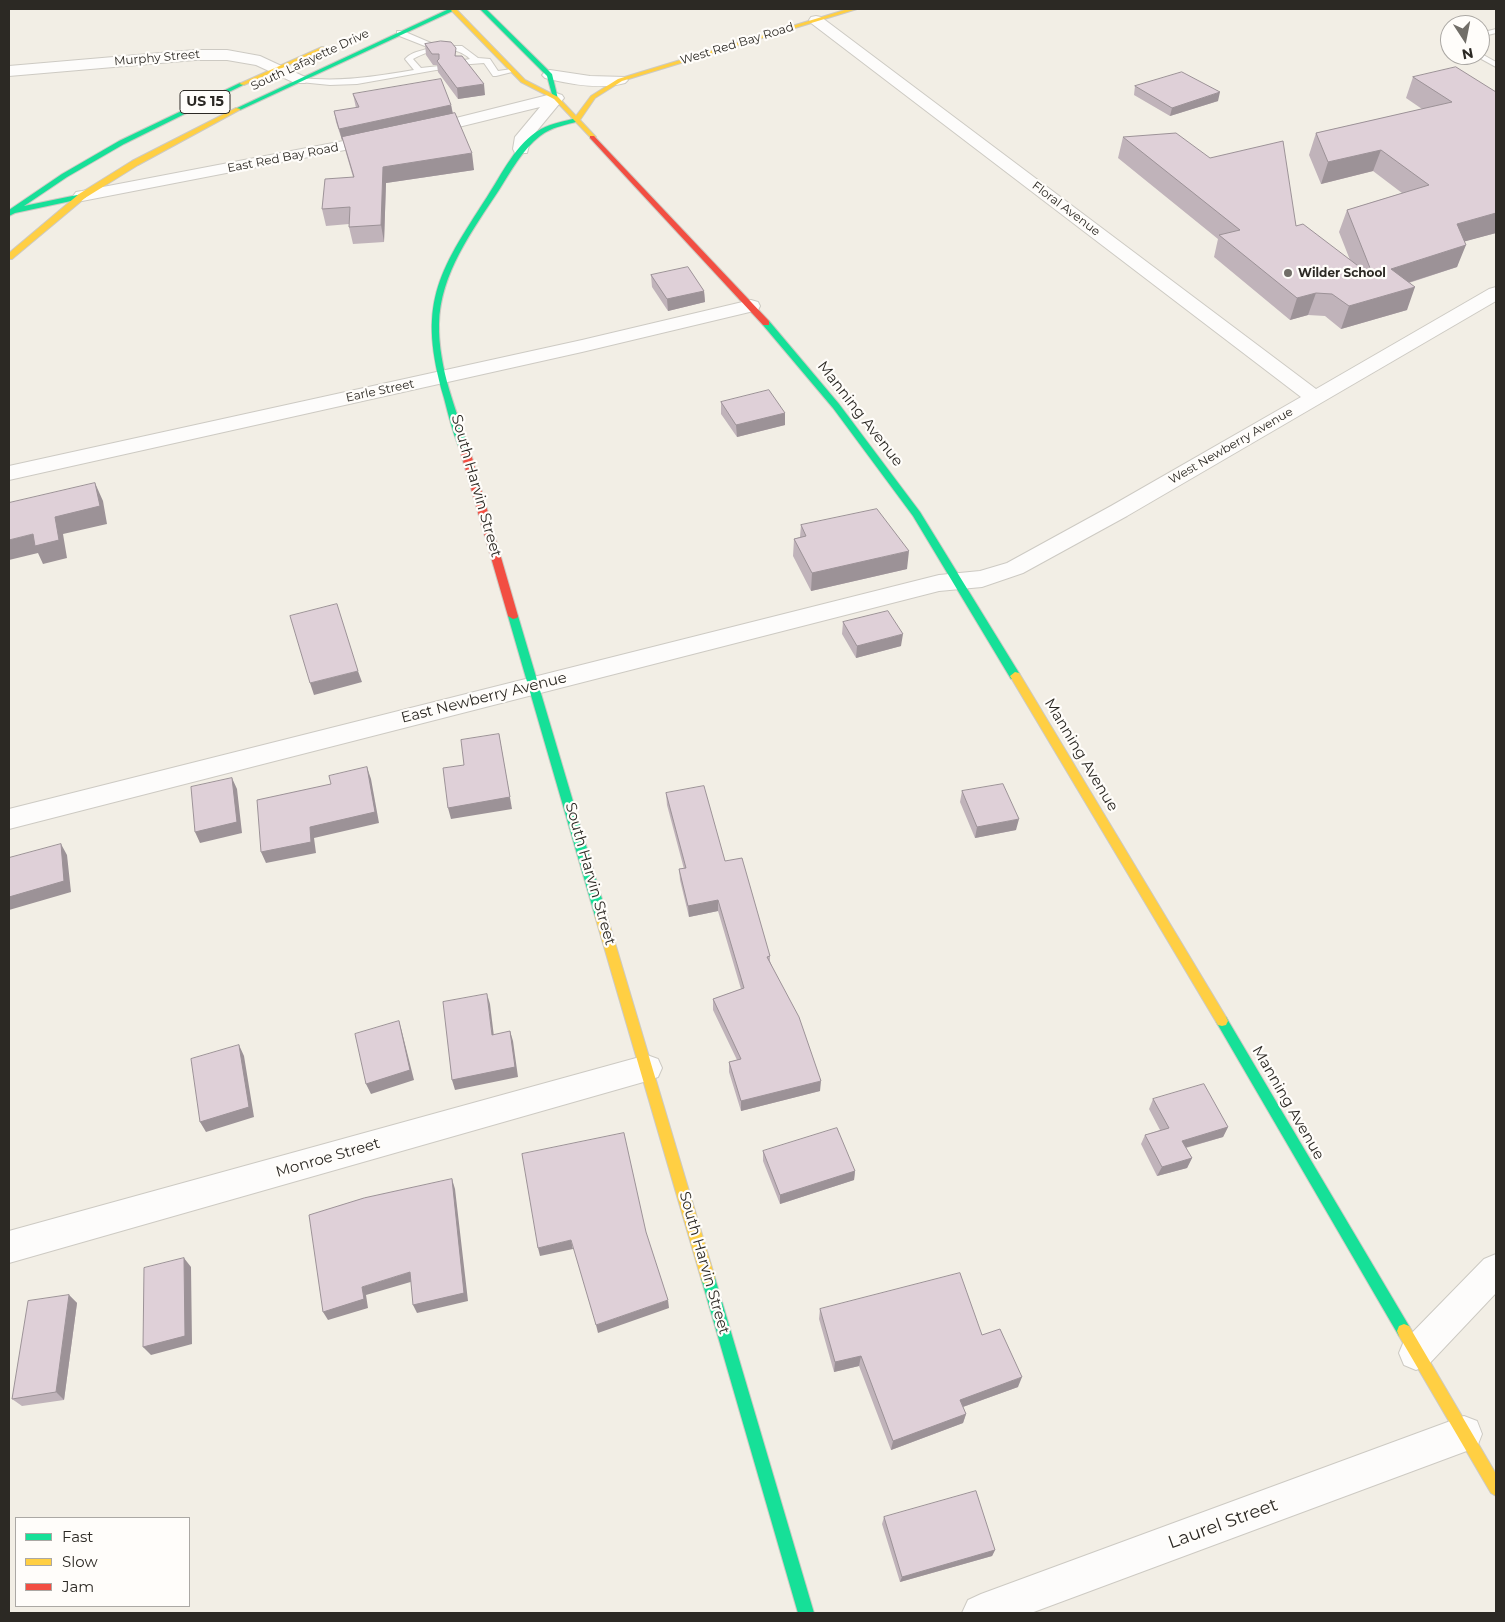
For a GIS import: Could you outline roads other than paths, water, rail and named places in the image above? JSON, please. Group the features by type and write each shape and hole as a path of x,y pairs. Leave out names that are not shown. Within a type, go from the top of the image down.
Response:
{"main road":[{"name":"Manning Avenue","path":"453,9 474,47 512,71 523,81 556,98 751,306 836,406 917,514 1204,990 1496,1488"},
{"name":"South Lafayette Drive","path":"9,257 82,196 107,179 165,146 300,80 453,9"},
{"path":"483,9 550,75"},
{"name":"West Red Bay Road","path":"577,120 593,97 620,80 854,9"},
{"name":"South Lafayette Drive","path":"10,212 103,152 157,125 331,45"},
{"name":"Manning Avenue","path":"550,75 556,98"},
{"name":"South Harvin Street","path":"577,120 540,133 522,149 459,246 449,266 438,296 435,324 445,377 456,420 806,1613"},
{"name":"East Red Bay Road","path":"10,212 82,196"}],"street":[{"name":"Floral Avenue","path":"816,20 1316,398"},
{"name":"Murphy Street","path":"9,71 211,54 251,58 300,80"},
{"name":"West Red Bay Road","path":"550,75 590,80 620,80"},
{"name":"East Red Bay Road","path":"82,196 405,135 556,98"},
{"name":"South Harvin Street","path":"522,149 523,137 556,98"},
{"name":"West Newberry Avenue","path":"959,581 982,579 1015,568 1119,511 1496,293"},
{"name":"Earle Street","path":"9,474 445,377 751,306"},
{"name":"East Newberry Avenue","path":"9,819 939,583 959,581"},
{"name":"Monroe Street","path":"9,1247 646,1068"},
{"path":"1416,1353 1496,1270"},
{"name":"Laurel Street","path":"981,1613 1464,1434"}],"lane":[{"path":"400,33 436,48"},
{"path":"419,71 409,59 412,56 436,48 474,47"},
{"path":"474,47 458,59 487,61 496,74 512,71"},
{"path":"474,47 476,60"},
{"path":"413,64 430,60"},
{"path":"300,80 330,83 357,82 436,68"}],"place":[{"name":"Wilder School","path":"1288,273"}]}
